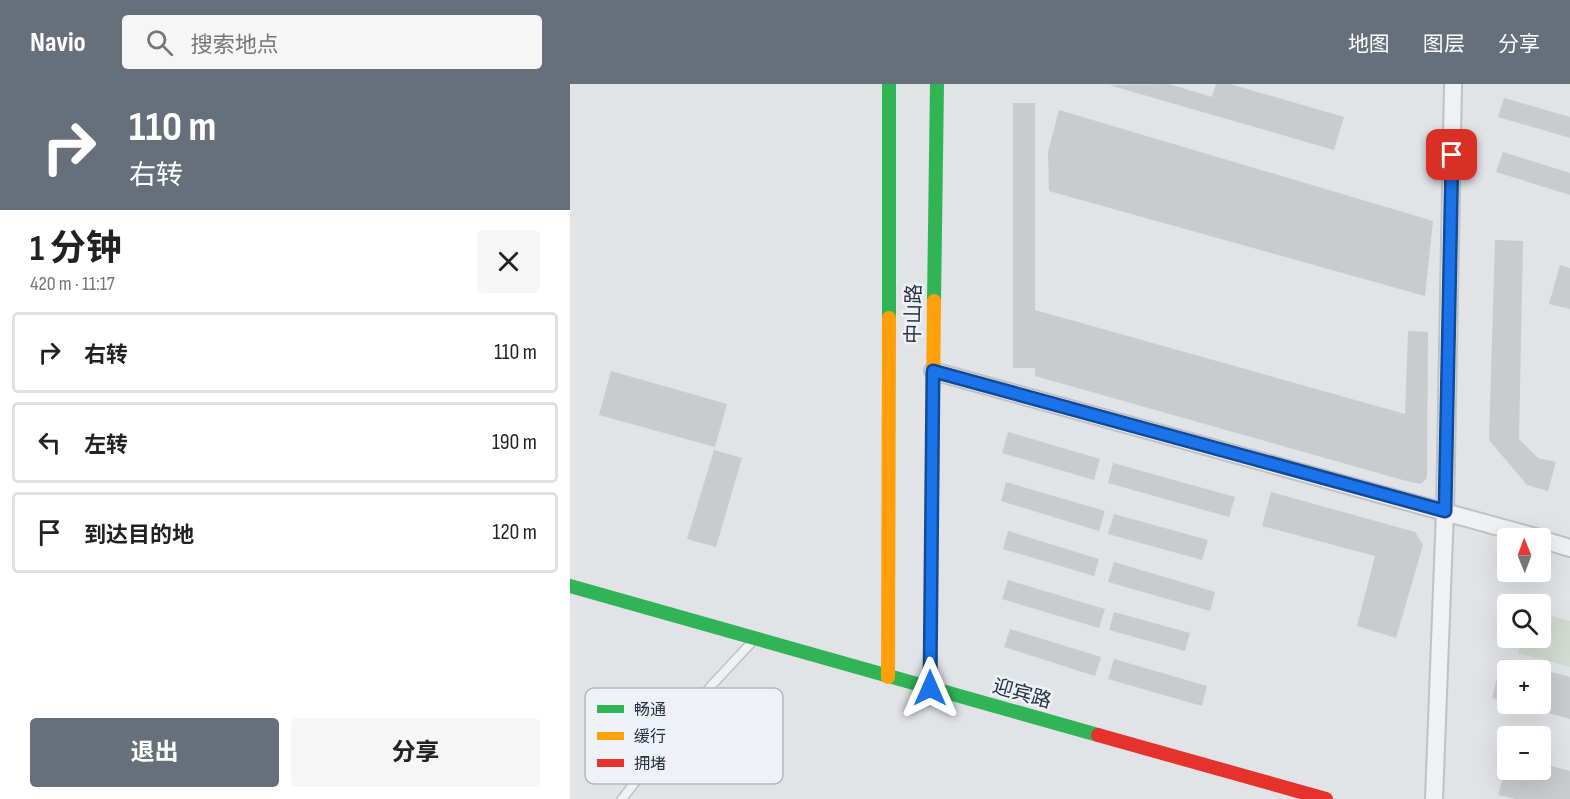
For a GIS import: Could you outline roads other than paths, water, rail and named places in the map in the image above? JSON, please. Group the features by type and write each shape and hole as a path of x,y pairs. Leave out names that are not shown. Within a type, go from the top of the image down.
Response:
{"main road":[{"name":"中山路","path":"888,677 889,84"},
{"name":"中山路","path":"930,688 937,84"},
{"name":"迎宾路","path":"570,586 754,640 1326,799"}],"street":[{"path":"1434,799 1445,511 1453,84"},
{"path":"933,371 1503,528"},
{"path":"1551,542 1570,548"}],"lane":[{"path":"709,688 754,640"},
{"path":"622,799 634,784"}]}
